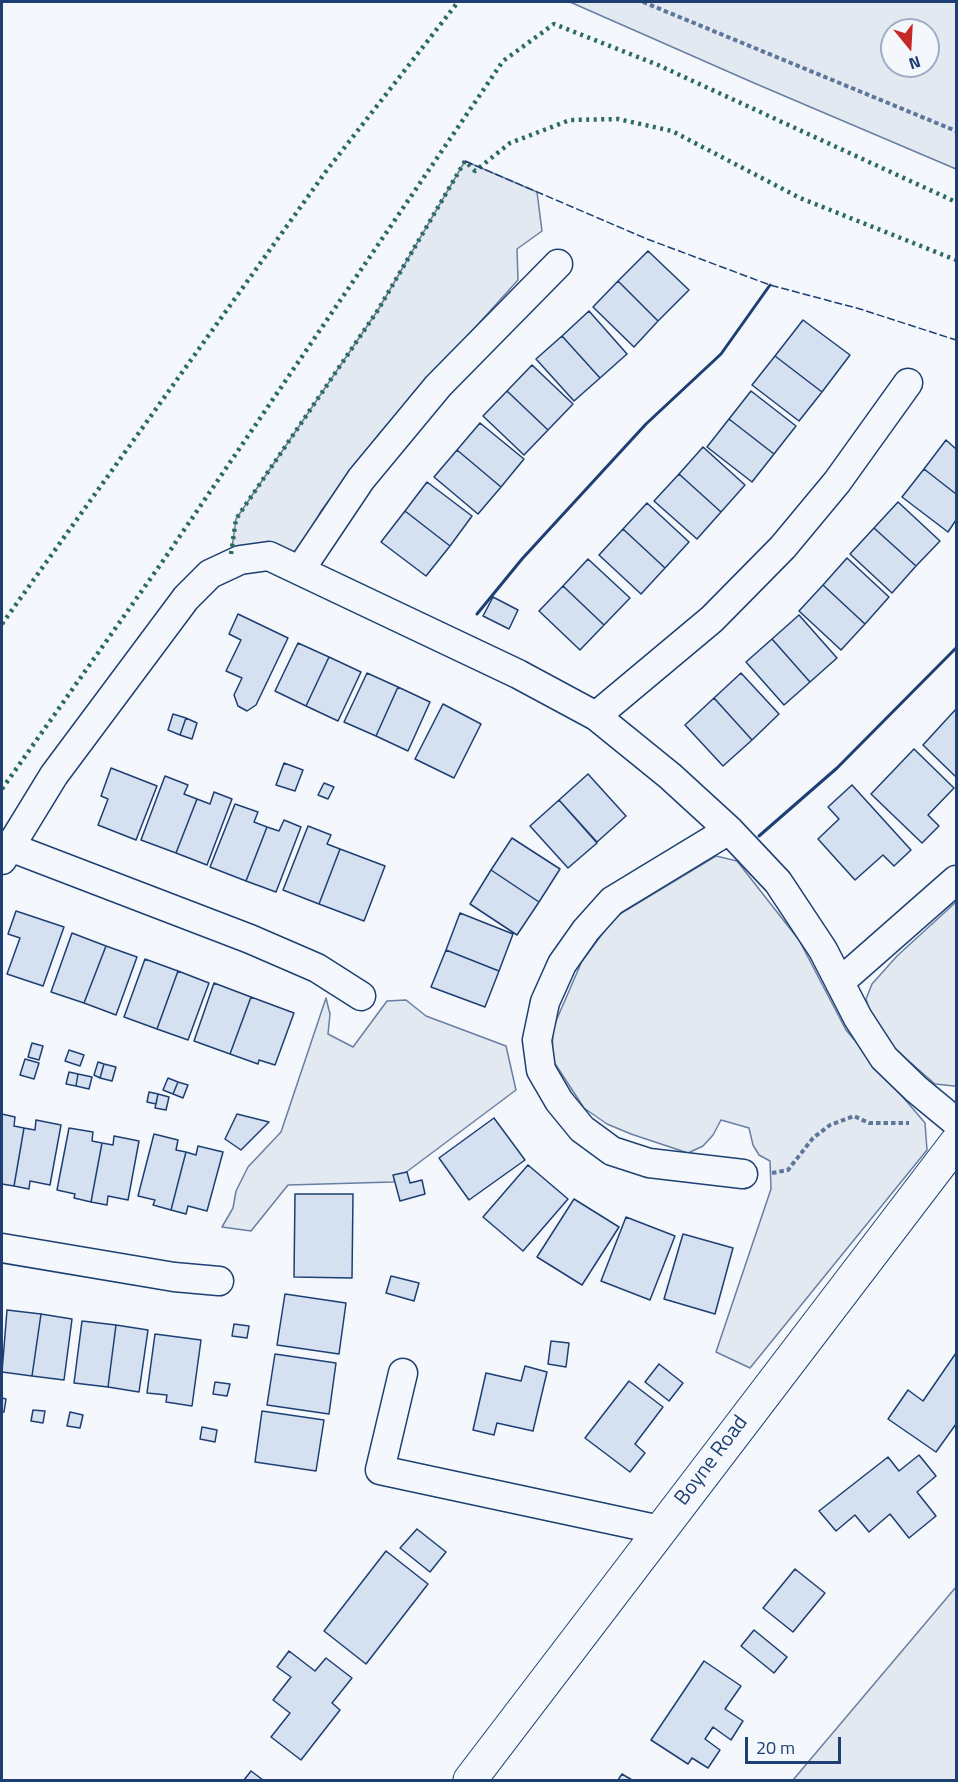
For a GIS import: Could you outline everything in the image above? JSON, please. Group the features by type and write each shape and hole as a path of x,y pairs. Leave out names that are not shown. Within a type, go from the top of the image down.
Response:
{"street":[{"path":"300,570 322,533 361,479 438,386 558,264"},
{"path":"596,716 712,619 783,547 837,482 908,383"},
{"path":"361,996 317,968 250,939 6,853 54,775 186,598 210,574 240,560 269,556 518,674 596,716 729,830 778,882 823,950 858,1018 884,1058 950,1116"},
{"path":"729,830 612,901 586,930 562,964 545,1002 537,1040 541,1070 559,1101 582,1129 612,1151 649,1163 743,1174"},
{"path":"840,982 957,880"},
{"name":"Boyne Road","path":"470,1780 957,1143"},
{"path":"2,1248 174,1277 219,1281"},
{"path":"403,1373 380,1470 660,1530"}],"path":[{"path":"643,2 957,131"},
{"path":"743,1174 766,1174 788,1170 813,1137 830,1125 854,1116 869,1123 898,1125 950,1116"}],"shaded area":[{"path":"570,2 956,2 956,169 754,83"},
{"path":"465,161 537,192 542,231 517,249 518,280 379,434 321,511 295,559 231,555 236,519 378,310"},
{"path":"716,856 737,861 799,940 846,1030 925,1123 927,1150 750,1368 716,1352 771,1189 770,1161 759,1155 753,1145 749,1128 721,1120 713,1135 703,1146 688,1153 631,1134 607,1124 584,1108 552,1059 553,1028 582,961 615,917"},
{"path":"956,902 956,1086 954,1086 935,1084 887,1042 871,1016 866,999 872,984 897,956"},
{"path":"326,998 330,1014 328,1034 353,1047 387,1001 406,1000 426,1016 506,1046 516,1090 393,1182 288,1185 251,1231 222,1227 233,1208 236,1191 248,1167 281,1132"},
{"path":"956,1587 956,1780 793,1780"}],"building":[{"path":"648,251 689,290 658,321 618,281"},
{"path":"618,281 658,321 634,347 593,307"},
{"path":"589,311 627,354 600,378 562,336"},
{"path":"803,320 850,355 822,392 775,356"},
{"path":"562,336 600,378 574,401 536,359"},
{"path":"775,356 822,392 799,421 752,385"},
{"path":"532,365 573,404 548,430 507,391"},
{"path":"507,391 548,430 524,455 483,416"},
{"path":"751,391 796,426 774,454 729,419"},
{"path":"729,419 774,454 752,482 707,447"},
{"path":"480,423 524,459 501,487 457,450"},
{"path":"946,440 956,449 956,494 924,469"},
{"path":"703,447 745,485 721,512 679,474"},
{"path":"457,450 501,487 478,514 434,477"},
{"path":"924,469 956,494 956,520 948,532 902,497"},
{"path":"679,474 721,512 697,539 654,501"},
{"path":"427,482 472,516 450,546 405,511"},
{"path":"898,502 940,541 916,566 874,528"},
{"path":"647,503 689,542 665,568 623,529"},
{"path":"405,511 450,546 426,576 381,542"},
{"path":"874,528 916,566 892,593 850,554"},
{"path":"623,529 665,568 641,594 599,555"},
{"path":"847,558 889,597 865,624 823,585"},
{"path":"588,559 630,598 604,625 563,586"},
{"path":"823,585 865,624 841,650 799,611"},
{"path":"563,586 604,625 580,650 539,611"},
{"path":"493,597 518,610 509,629 483,616"},
{"path":"238,614 288,638 256,705 247,711 238,706 234,695 242,678 226,671 241,640 229,634"},
{"path":"799,615 837,658 810,682 772,639"},
{"path":"772,639 810,682 784,705 746,662"},
{"path":"298,643 329,657 306,706 275,691"},
{"path":"329,657 361,672 338,721 306,706"},
{"path":"367,673 398,687 376,736 344,722"},
{"path":"741,673 779,714 752,740 714,698"},
{"path":"398,687 430,702 408,751 376,736"},
{"path":"714,698 752,740 723,766 685,725"},
{"path":"443,704 481,724 454,778 415,759"},
{"path":"956,709 956,777 923,745"},
{"path":"173,714 186,718 180,735 168,730"},
{"path":"186,718 197,723 192,739 180,735"},
{"path":"914,749 954,788 928,815 939,826 922,843 871,794"},
{"path":"284,763 303,770 295,791 276,785"},
{"path":"111,768 157,786 136,840 98,825 108,799 101,796"},
{"path":"588,774 626,816 597,842 559,800"},
{"path":"165,776 188,785 184,794 197,799 176,853 141,840"},
{"path":"324,783 334,787 328,799 318,795"},
{"path":"852,785 911,850 894,866 883,855 855,880 818,839 839,819 828,807"},
{"path":"214,792 232,799 207,865 176,853 197,799 210,804"},
{"path":"559,800 597,843 568,868 530,826"},
{"path":"235,804 258,812 254,822 267,827 246,881 210,867"},
{"path":"284,820 301,827 276,892 246,881 267,827 279,831"},
{"path":"308,826 331,835 327,844 340,849 319,904 283,890"},
{"path":"512,838 560,869 539,902 491,870"},
{"path":"340,849 385,866 364,921 319,904"},
{"path":"491,870 539,902 517,935 470,904"},
{"path":"16,911 64,927 43,986 7,974 20,938 8,934"},
{"path":"460,913 513,934 499,971 446,950"},
{"path":"72,933 106,946 84,1003 51,992"},
{"path":"106,946 137,957 116,1015 84,1003"},
{"path":"446,950 499,971 485,1007 431,987"},
{"path":"145,959 178,971 157,1029 124,1017"},
{"path":"178,971 209,983 188,1040 157,1029"},
{"path":"214,983 251,997 230,1054 194,1041"},
{"path":"251,997 294,1013 275,1065 259,1060 258,1064 230,1054"},
{"path":"32,1043 43,1046 39,1060 28,1057"},
{"path":"69,1050 84,1055 80,1066 65,1061"},
{"path":"25,1059 39,1063 34,1079 20,1075"},
{"path":"98,1062 104,1064 100,1078 94,1075"},
{"path":"104,1064 116,1067 112,1081 100,1078"},
{"path":"69,1072 78,1074 76,1086 66,1084"},
{"path":"78,1074 92,1077 89,1089 76,1086"},
{"path":"168,1078 178,1082 173,1094 163,1090"},
{"path":"178,1082 188,1085 183,1098 173,1094"},
{"path":"149,1092 158,1094 156,1104 147,1102"},
{"path":"158,1094 169,1097 166,1110 155,1108"},
{"path":"2,1114 15,1117 14,1126 24,1128 14,1186 2,1184"},
{"path":"237,1114 269,1122 241,1150 225,1139"},
{"path":"494,1118 525,1160 469,1200 439,1158"},
{"path":"36,1120 61,1125 50,1185 30,1181 29,1189 14,1186 24,1128 35,1130"},
{"path":"69,1128 93,1132 92,1141 102,1143 91,1202 74,1198 75,1194 57,1190"},
{"path":"154,1134 178,1140 176,1150 186,1152 171,1210 153,1205 155,1200 138,1196"},
{"path":"114,1136 139,1141 128,1200 108,1196 107,1205 91,1202 102,1143 113,1145"},
{"path":"198,1146 223,1152 207,1211 188,1206 186,1214 171,1210 186,1152 196,1155"},
{"path":"528,1165 568,1199 523,1251 483,1217"},
{"path":"407,1172 410,1183 422,1180 425,1194 400,1201 393,1175"},
{"path":"295,1194 353,1194 352,1278 294,1277"},
{"path":"574,1199 619,1227 582,1285 537,1257"},
{"path":"626,1217 675,1236 650,1300 601,1281"},
{"path":"683,1234 733,1248 715,1314 664,1299"},
{"path":"391,1276 419,1283 414,1301 386,1293"},
{"path":"285,1294 346,1303 339,1354 277,1345"},
{"path":"7,1310 41,1314 32,1376 2,1372"},
{"path":"41,1314 72,1319 64,1380 32,1376"},
{"path":"82,1321 116,1325 108,1387 74,1383"},
{"path":"234,1324 249,1326 247,1338 232,1336"},
{"path":"116,1325 148,1330 139,1392 108,1387"},
{"path":"155,1334 201,1340 192,1406 166,1402 167,1395 147,1393"},
{"path":"551,1341 569,1343 566,1367 548,1364"},
{"path":"956,1353 956,1424 936,1452 888,1419 908,1390 923,1401"},
{"path":"275,1354 336,1363 329,1414 267,1405"},
{"path":"659,1364 683,1383 669,1401 645,1382"},
{"path":"525,1366 547,1372 533,1431 497,1423 494,1435 473,1430 486,1373 521,1381"},
{"path":"629,1381 663,1407 635,1444 645,1453 630,1472 585,1438"},
{"path":"215,1382 230,1384 227,1396 213,1394"},
{"path":"2,1398 6,1399 4,1412 2,1412"},
{"path":"33,1410 45,1411 43,1423 31,1421"},
{"path":"262,1411 324,1420 316,1471 255,1462"},
{"path":"70,1412 83,1415 80,1428 67,1426"},
{"path":"202,1427 217,1430 215,1442 200,1439"},
{"path":"919,1455 936,1476 917,1492 936,1516 909,1538 890,1514 869,1532 855,1515 836,1531 819,1511 888,1457 899,1471"},
{"path":"417,1529 446,1552 430,1572 400,1548"},
{"path":"386,1551 428,1584 366,1664 324,1631"},
{"path":"795,1569 825,1593 793,1632 763,1608"},
{"path":"754,1630 787,1657 774,1673 741,1646"},
{"path":"289,1651 315,1671 326,1658 352,1678 332,1703 340,1710 301,1760 271,1737 290,1713 273,1700 291,1677 277,1667"},
{"path":"704,1661 741,1686 725,1709 743,1721 731,1740 713,1727 705,1739 720,1750 708,1768 692,1758 688,1764 651,1740"},
{"path":"251,1771 263,1780 244,1780"},
{"path":"622,1774 632,1780 618,1780"}],"hedge":[{"path":"2,624 327,170 458,2"},
{"path":"2,789 165,558 503,61 554,24 658,65 956,202"},
{"path":"231,554 236,519 378,310 465,161 475,171 510,143 570,120 618,119 672,131 800,198 956,260"}],"fence":[{"path":"465,161 647,239 770,285 860,309 956,340"}],"wall":[{"path":"477,614 522,559 646,424 721,354 770,285"},
{"path":"759,836 837,768 956,648"}]}
